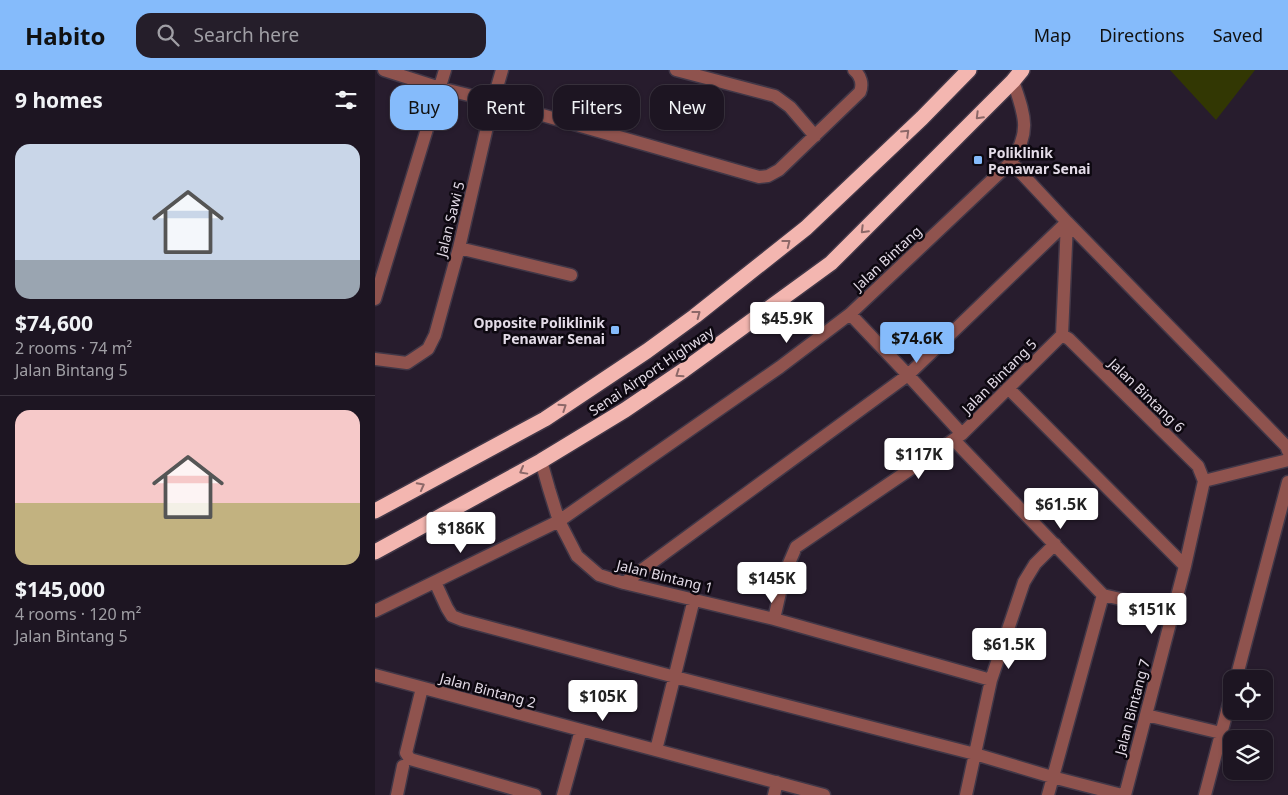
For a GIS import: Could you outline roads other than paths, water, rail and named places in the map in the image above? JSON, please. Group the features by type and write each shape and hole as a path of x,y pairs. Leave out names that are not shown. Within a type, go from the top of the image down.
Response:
{"highway":[{"path":"922,118 956,70"},
{"name":"Senai Airport Highway","path":"375,511 545,419 695,316 806,228 922,118 969,70"},
{"name":"Senai Airport Highway","path":"375,552 541,461 625,410 677,375 831,263 1018,76 1029,70"}],"street":[{"path":"384,70 431,85"},
{"path":"441,85 445,70"},
{"name":"Jalan Sawi 5","path":"498,85 502,70"},
{"path":"676,70 775,96 789,107 815,136"},
{"path":"543,115 759,177 768,176 779,170 859,92 862,87 857,73"},
{"name":"Jalan Bintang","path":"559,521 779,367 849,314 1011,162 1018,152 1025,126 1018,76"},
{"path":"375,299 427,130"},
{"name":"Jalan Sawi 5","path":"375,359 407,363 428,349 435,335 459,248 486,130"},
{"path":"1011,162 1067,222 1279,438 1288,451"},
{"path":"1062,335 1067,222"},
{"path":"624,583 908,375 1067,222"},
{"path":"459,248 571,276"},
{"path":"849,314 908,375 958,437 1103,595 1173,611"},
{"name":"Jalan Bintang 5","path":"774,619 784,575 796,547 958,437 1062,335"},
{"name":"Jalan Bintang 6","path":"1062,335 1069,339 1198,466 1204,481"},
{"path":"1008,388 1185,566"},
{"path":"1204,481 1288,460"},
{"name":"Jalan Bintang 1","path":"541,461 559,521 577,556 599,576 774,619 991,680"},
{"name":"Jalan Bintang 7","path":"1123,795 1185,566 1204,481"},
{"path":"1238,670 1288,482"},
{"path":"375,611 559,521"},
{"path":"966,795 991,680 1024,582 1035,564 1055,544"},
{"path":"435,582 452,616 675,678 975,754 1052,777 1123,795"},
{"path":"1048,795 1103,595"},
{"path":"657,750 694,599"},
{"name":"Jalan Bintang 2","path":"375,675 657,750 776,789 824,795"},
{"path":"423,688 406,753 410,759 535,795"},
{"path":"1146,715 1221,734"},
{"path":"1205,795 1225,720"},
{"path":"563,795 581,730"},
{"path":"397,795 403,766"}],"place":[{"name":"Poliklinik Penawar Senai","path":"978,160"},
{"name":"Opposite Poliklinik Penawar Senai","path":"615,330"}]}
